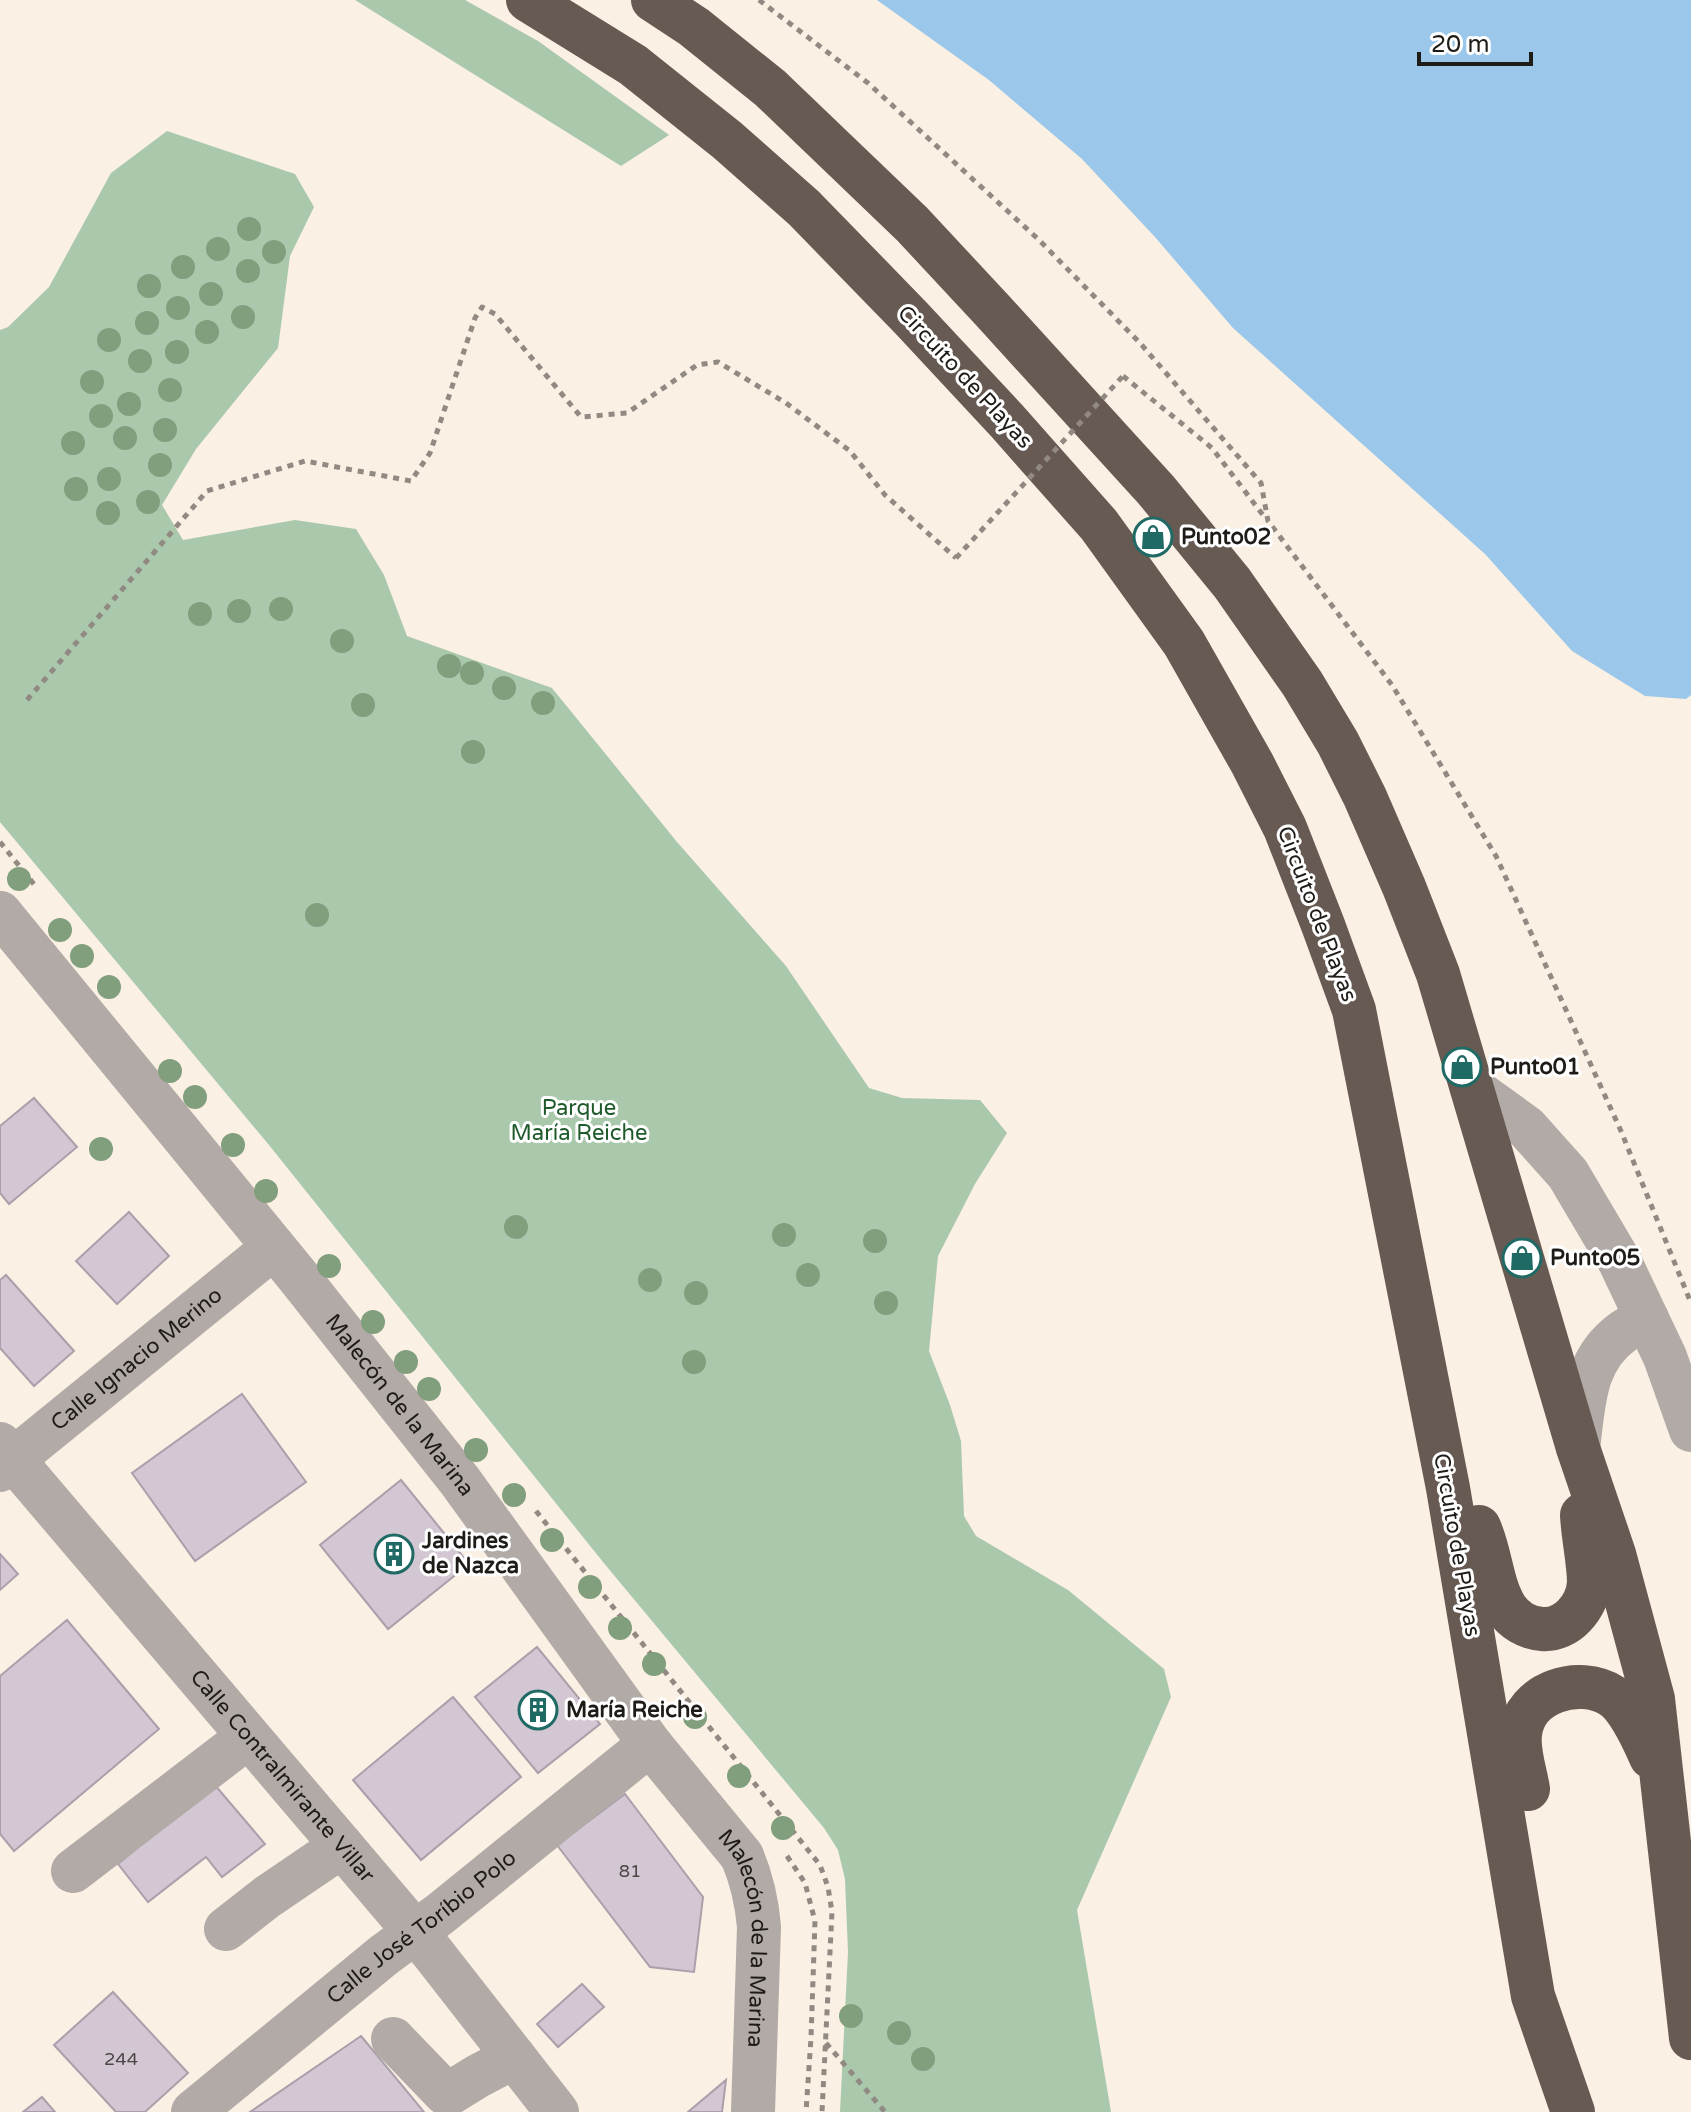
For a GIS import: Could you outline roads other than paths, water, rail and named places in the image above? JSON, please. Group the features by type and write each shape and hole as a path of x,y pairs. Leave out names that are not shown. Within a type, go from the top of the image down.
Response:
{"highway":[{"name":"Circuito de Playas","path":"528,0 633,65 727,140 804,208 911,318 1099,525 1184,643 1285,828 1354,1010 1448,1488 1533,1996 1573,2112"},
{"path":"653,0 694,27 770,88 912,224 1156,490 1232,583 1302,683 1338,743 1404,887 1438,974 1578,1448 1614,1554 1653,1699 1691,2038"},
{"path":"1448,1488 1474,1515 1485,1540 1498,1593 1508,1611 1519,1622 1537,1629 1552,1630 1569,1622 1582,1607 1589,1584 1582,1529 1578,1448"},
{"path":"1533,1996 1546,1956 1548,1934 1520,1749 1524,1717 1537,1701 1556,1691 1576,1687 1597,1689 1612,1696 1622,1705 1644,1739 1662,1782"}],"street":[{"name":"Malecón de la Marina","path":"0,913 460,1481 650,1744 742,1856 757,1901 759,1927 753,2112"},
{"path":"1472,1088 1526,1127 1568,1174 1620,1262 1665,1357 1691,1430"},
{"name":"Calle Ignacio Merino","path":"4,1458 273,1248"},
{"path":"1578,1448 1586,1385 1600,1355 1624,1331 1647,1319"},
{"name":"Calle Contralmirante Villar","path":"4,1458 432,1952 557,2112"},
{"path":"73,1871 248,1737"},
{"name":"Calle José Toríbio Polo","path":"193,2112 650,1744"},
{"path":"226,1929 342,1846"},
{"path":"393,2039 445,2093 514,2057"}],"water":[{"path":"877,0 1691,0 1691,695 1686,699 1645,696 1572,651 1485,554 1233,328 1155,237 1082,159 989,80"}],"place":[{"name":"Punto02","path":"1153,537"},
{"name":"Punto01","path":"1462,1067"},
{"name":"Punto05","path":"1522,1258"},
{"name":"Jardines de Nazca","path":"394,1554"},
{"name":"María Reiche","path":"538,1710"}],"park label":[{"name":"Parque María Reiche","path":"579,1120"}]}
